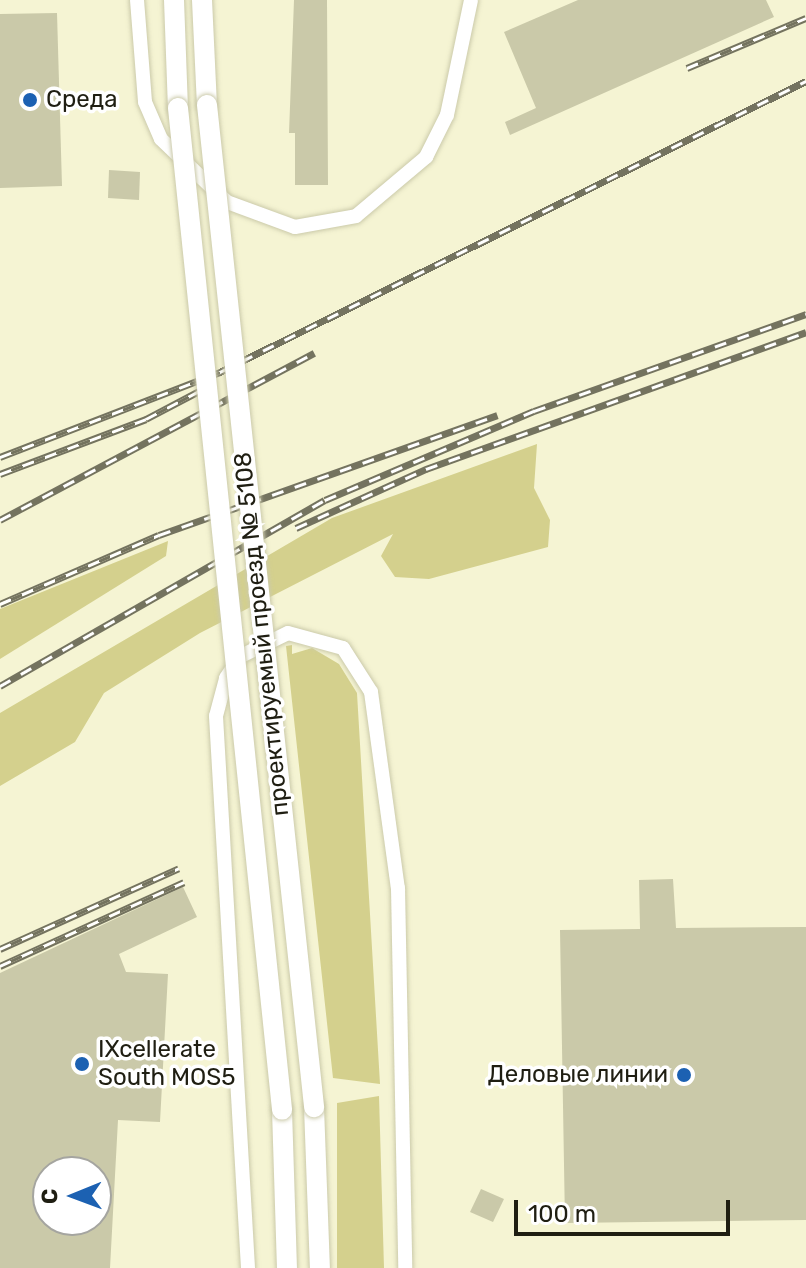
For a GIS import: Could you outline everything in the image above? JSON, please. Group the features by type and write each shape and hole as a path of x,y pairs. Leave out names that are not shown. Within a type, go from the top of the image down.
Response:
{"main road":[{"name":"проектируемый проезд № 5108","path":"174,0 178,108 282,1110 287,1268"},
{"name":"проектируемый проезд № 5108","path":"202,0 207,105 314,1107 320,1268"}],"street":[{"path":"137,0 145,102 161,139 227,202 262,220 311,227 356,216 426,157 447,115 471,0"},
{"path":"248,1268 216,716 233,666 264,641 317,635 343,648 366,679 398,888 407,1268"}],"shaded area":[{"path":"537,444 534,488 550,520 548,547 429,579 395,577 381,556 393,534 200,633 104,693 75,742 0,786 0,713 332,518"},
{"path":"168,541 166,556 0,659 0,609"},
{"path":"292,645 292,654 312,648 339,664 357,693 380,1084 333,1078 286,646"},
{"path":"379,1096 384,1268 337,1268 337,1103"}],"building":[{"path":"294,0 327,0 328,185 295,185 295,133 289,133"},
{"path":"578,0 766,0 774,17 510,135 505,122 536,108 504,32"},
{"name":"Среда","path":"57,13 62,186 0,188 0,14"},
{"path":"109,170 140,172 139,200 108,198"},
{"name":"Деловые линии","path":"673,879 676,928 806,927 806,1220 565,1223 560,930 640,929 639,880"},
{"name":"IXcellerate South MOS5","path":"183,887 197,917 119,954 126,972 168,974 160,1122 118,1120 112,1231 112,1156 32,1156 32,1236 112,1236 110,1268 0,1268 0,973"},
{"path":"481,1189 504,1199 493,1222 470,1212"}],"railway":[{"path":"687,68 806,18"},
{"path":"0,457 220,372 806,81"},
{"path":"0,686 325,500 534,411 806,314"},
{"path":"296,528 426,469 806,332"},
{"path":"0,520 314,353"},
{"path":"0,474 146,419 207,387"},
{"path":"0,604 159,535 497,415"},
{"path":"0,949 179,868"},
{"path":"0,966 184,882"}],"place":[{"name":"Среда","path":"30,100"},
{"name":"IXcellerate South MOS5","path":"82,1064"},
{"name":"Деловые линии","path":"684,1075"}]}
